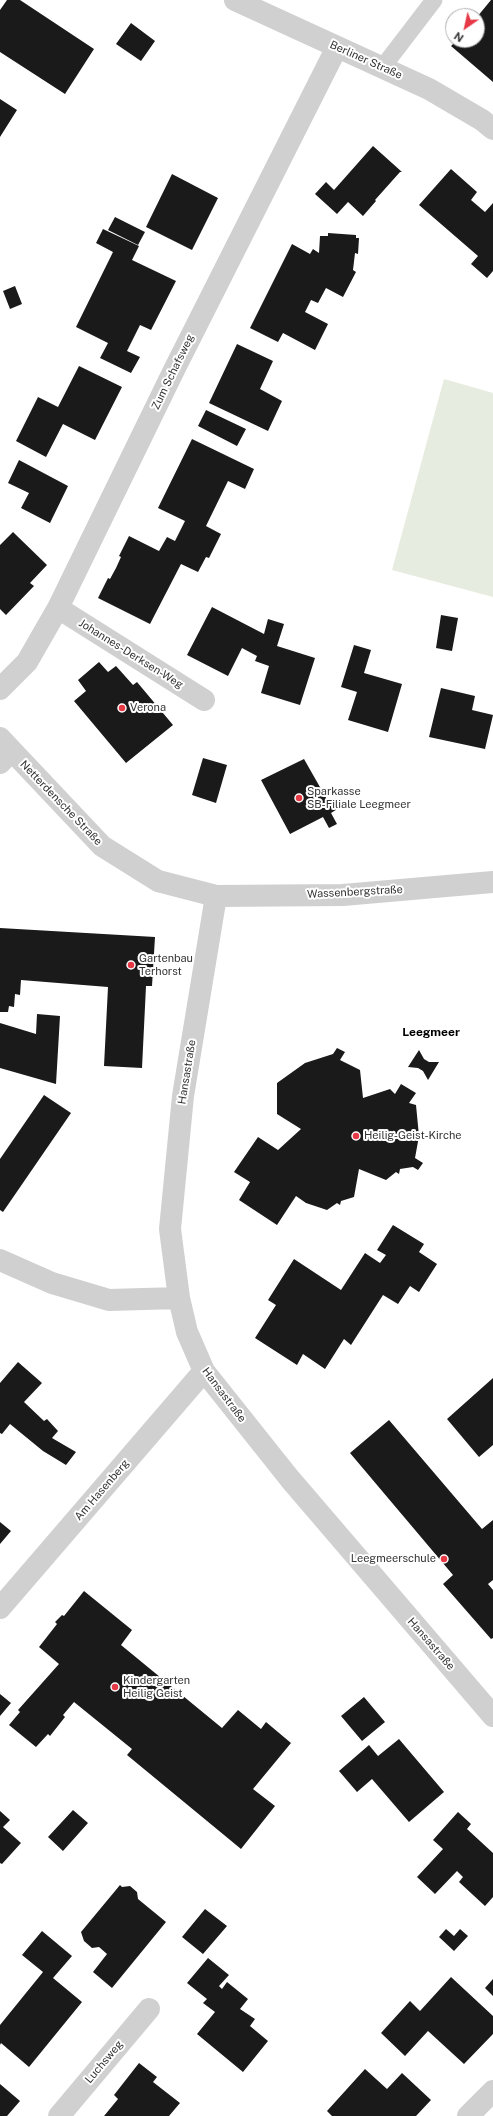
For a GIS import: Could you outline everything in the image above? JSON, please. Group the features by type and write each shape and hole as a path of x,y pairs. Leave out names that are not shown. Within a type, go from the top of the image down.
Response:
{"street":[{"name":"Berliner Straße","path":"235,0 429,89 493,128"},
{"name":"Zum Schafsweg","path":"0,689 27,662 58,608 174,370 337,47"},
{"name":"Johannes-Derksen-Weg","path":"58,608 204,700"},
{"name":"Netterdensche Straße","path":"4,751 102,846 158,881 216,896"},
{"name":"Wassenbergstraße","path":"216,896 343,896 493,882"},
{"name":"Hansastraße","path":"216,896 183,1096 170,1229 179,1298 187,1332 204,1371 290,1479 493,1716"},
{"path":"0,1260 52,1283 109,1300 179,1298"},
{"name":"Am Hasenberg","path":"0,1608 204,1371"},
{"name":"Luchsweg","path":"59,2116 149,2009"},
{"path":"468,2116 493,2091"}],"lane":[{"path":"382,68 434,0"}],"shaded area":[{"path":"444,379 493,393 493,597 392,570"}],"building":[{"path":"7,0 20,0 94,49 65,94 0,52 0,10"},
{"path":"491,0 493,0 493,82 453,48 485,48 484,8"},
{"path":"131,23 155,41 141,61 116,44"},
{"path":"0,99 17,110 0,137"},
{"path":"373,146 402,172 400,172 375,200 376,201 363,216 348,202 337,214 315,194 326,182 334,190"},
{"path":"451,169 477,192 471,200 485,212 493,203 493,271 487,278 471,264 478,256 419,205"},
{"path":"172,174 218,198 192,250 146,227"},
{"path":"115,217 145,232 138,245 108,230"},
{"path":"103,229 139,246 132,260 176,281 151,330 140,325 127,351 140,357 131,373 100,358 108,343 76,327 113,252 96,243"},
{"path":"328,233 356,235 356,238 359,238 358,254 355,253 353,270 356,272 343,297 326,288 318,303 311,300 305,312 328,324 315,350 283,333 278,342 250,328 292,244 310,254 313,249 319,253 320,236 328,236"},
{"path":"15,286 22,304 10,309 3,291"},
{"path":"237,344 273,361 260,389 282,401 268,431 209,403"},
{"path":"79,366 122,387 95,440 63,424 46,457 16,441 38,397 58,407"},
{"path":"206,410 246,429 237,446 198,426"},
{"path":"192,439 254,469 245,489 228,481 206,526 221,534 209,558 206,557 198,572 181,564 150,624 98,598 108,578 110,579 116,568 121,557 119,556 129,536 159,551 167,537 175,541 185,521 158,508"},
{"path":"19,460 68,486 50,523 21,508 29,493 8,483"},
{"path":"13,532 47,565 30,583 34,586 6,615 0,609 0,545"},
{"path":"212,607 264,634 268,619 284,624 277,646 315,658 300,705 261,693 269,666 255,661 257,656 242,648 228,676 187,655"},
{"path":"441,615 458,618 452,651 436,648"},
{"path":"354,645 371,650 364,673 402,684 388,732 348,720 357,692 341,687"},
{"path":"99,662 108,672 116,666 133,685 137,682 173,725 126,763 74,701 86,691 78,680"},
{"path":"441,688 475,696 472,710 493,715 485,749 429,737"},
{"path":"203,758 227,765 216,803 192,795"},
{"name":"Sparkasse SB-Filiale Leegmeer","path":"304,759 333,810 338,805 339,808 331,813 337,824 329,828 323,817 290,834 261,780"},
{"path":"0,928 155,937 152,986 146,986 142,1068 104,1066 108,987 21,980 20,995 15,994 14,1007 9,1006 8,1012 0,1012"},
{"path":"37,1014 60,1016 56,1084 0,1068 0,1023 36,1034"},
{"name":"Heilig-Geist-Kirche","path":"337,1048 345,1052 340,1060 360,1070 363,1098 390,1089 395,1094 401,1084 416,1093 409,1103 416,1105 419,1136 415,1158 423,1163 418,1170 413,1167 400,1169 399,1174 396,1172 386,1180 359,1169 354,1197 341,1201 340,1205 337,1203 327,1210 306,1203 296,1196 277,1225 239,1200 250,1182 234,1172 258,1137 278,1150 301,1129 277,1114 277,1083 305,1063 333,1054"},
{"path":"419,1050 424,1059 429,1062 439,1062 428,1080 423,1071 418,1068 408,1067"},
{"path":"44,1095 71,1113 3,1212 0,1210 0,1159"},
{"path":"393,1225 424,1244 419,1252 437,1264 419,1292 410,1286 398,1304 383,1295 351,1345 344,1339 325,1369 303,1354 297,1365 255,1338 276,1305 268,1300 294,1259 341,1290 365,1253 380,1263 386,1255 377,1250"},
{"path":"18,1362 42,1383 24,1402 44,1421 47,1419 58,1431 52,1438 76,1452 66,1465 43,1451 10,1424 2,1434 0,1433 0,1383"},
{"path":"493,1378 493,1445 479,1457 447,1419"},
{"path":"389,1420 482,1529 493,1520 493,1580 488,1584 493,1590 493,1638 491,1639 443,1584 453,1575 350,1453"},
{"path":"0,1522 11,1531 0,1544"},
{"path":"84,1591 132,1630 121,1645 222,1728 238,1710 261,1729 266,1722 291,1743 253,1789 275,1806 241,1849 127,1755 132,1749 74,1702 63,1715 65,1717 50,1736 48,1734 36,1747 9,1725 20,1712 18,1710 59,1664 39,1647 57,1624 55,1622 62,1615 64,1616"},
{"path":"0,1694 11,1703 0,1716"},
{"path":"364,1697 385,1722 362,1741 341,1716"},
{"path":"399,1739 444,1792 409,1822 372,1779 357,1792 339,1771 369,1745 378,1756"},
{"path":"73,1810 88,1823 63,1851 48,1837"},
{"path":"0,1811 10,1820 3,1827 21,1843 2,1864 0,1863"},
{"path":"458,1812 471,1824 467,1829 493,1853 493,1897 485,1906 459,1882 463,1877 457,1871 435,1894 417,1877 443,1849 433,1840"},
{"path":"120,1885 122,1887 130,1886 137,1892 138,1899 166,1922 112,1988 93,1972 107,1954 99,1947 92,1948 84,1941 81,1932"},
{"path":"205,1909 227,1926 203,1954 182,1937"},
{"path":"446,1929 454,1936 460,1929 468,1936 454,1951 439,1937"},
{"path":"42,1931 72,1956 53,1978 82,2002 29,2067 1,2043 0,2045 0,2025 43,1972 22,1955"},
{"path":"208,1958 229,1975 219,1986 222,1989 227,1982 248,1999 240,2009 255,2019 250,2026 268,2041 243,2072 197,2034 215,2012 203,2003 207,1999 187,1983"},
{"path":"451,1977 493,2016 493,2034 464,2064 428,2031 405,2056 381,2033 410,2001 420,2011"},
{"path":"493,1979 493,1996 485,1988"},
{"path":"139,2063 157,2077 153,2082 180,2103 169,2116 104,2116 118,2099 114,2095"},
{"path":"365,2069 387,2089 402,2073 431,2100 416,2116 332,2116 327,2111"},
{"path":"0,2084 20,2101 7,2116 0,2116"}],"place":[{"name":"Verona","path":"122,708"},
{"name":"Sparkasse SB-Filiale Leegmeer","path":"299,798"},
{"name":"Gartenbau Terhorst","path":"131,965"},
{"name":"Heilig-Geist-Kirche","path":"356,1136"},
{"name":"Leegmeerschule","path":"444,1559"},
{"name":"Kindergarten Heilig Geist","path":"115,1687"}],"district":[{"name":"Leegmeer","path":"431,1032"}]}
